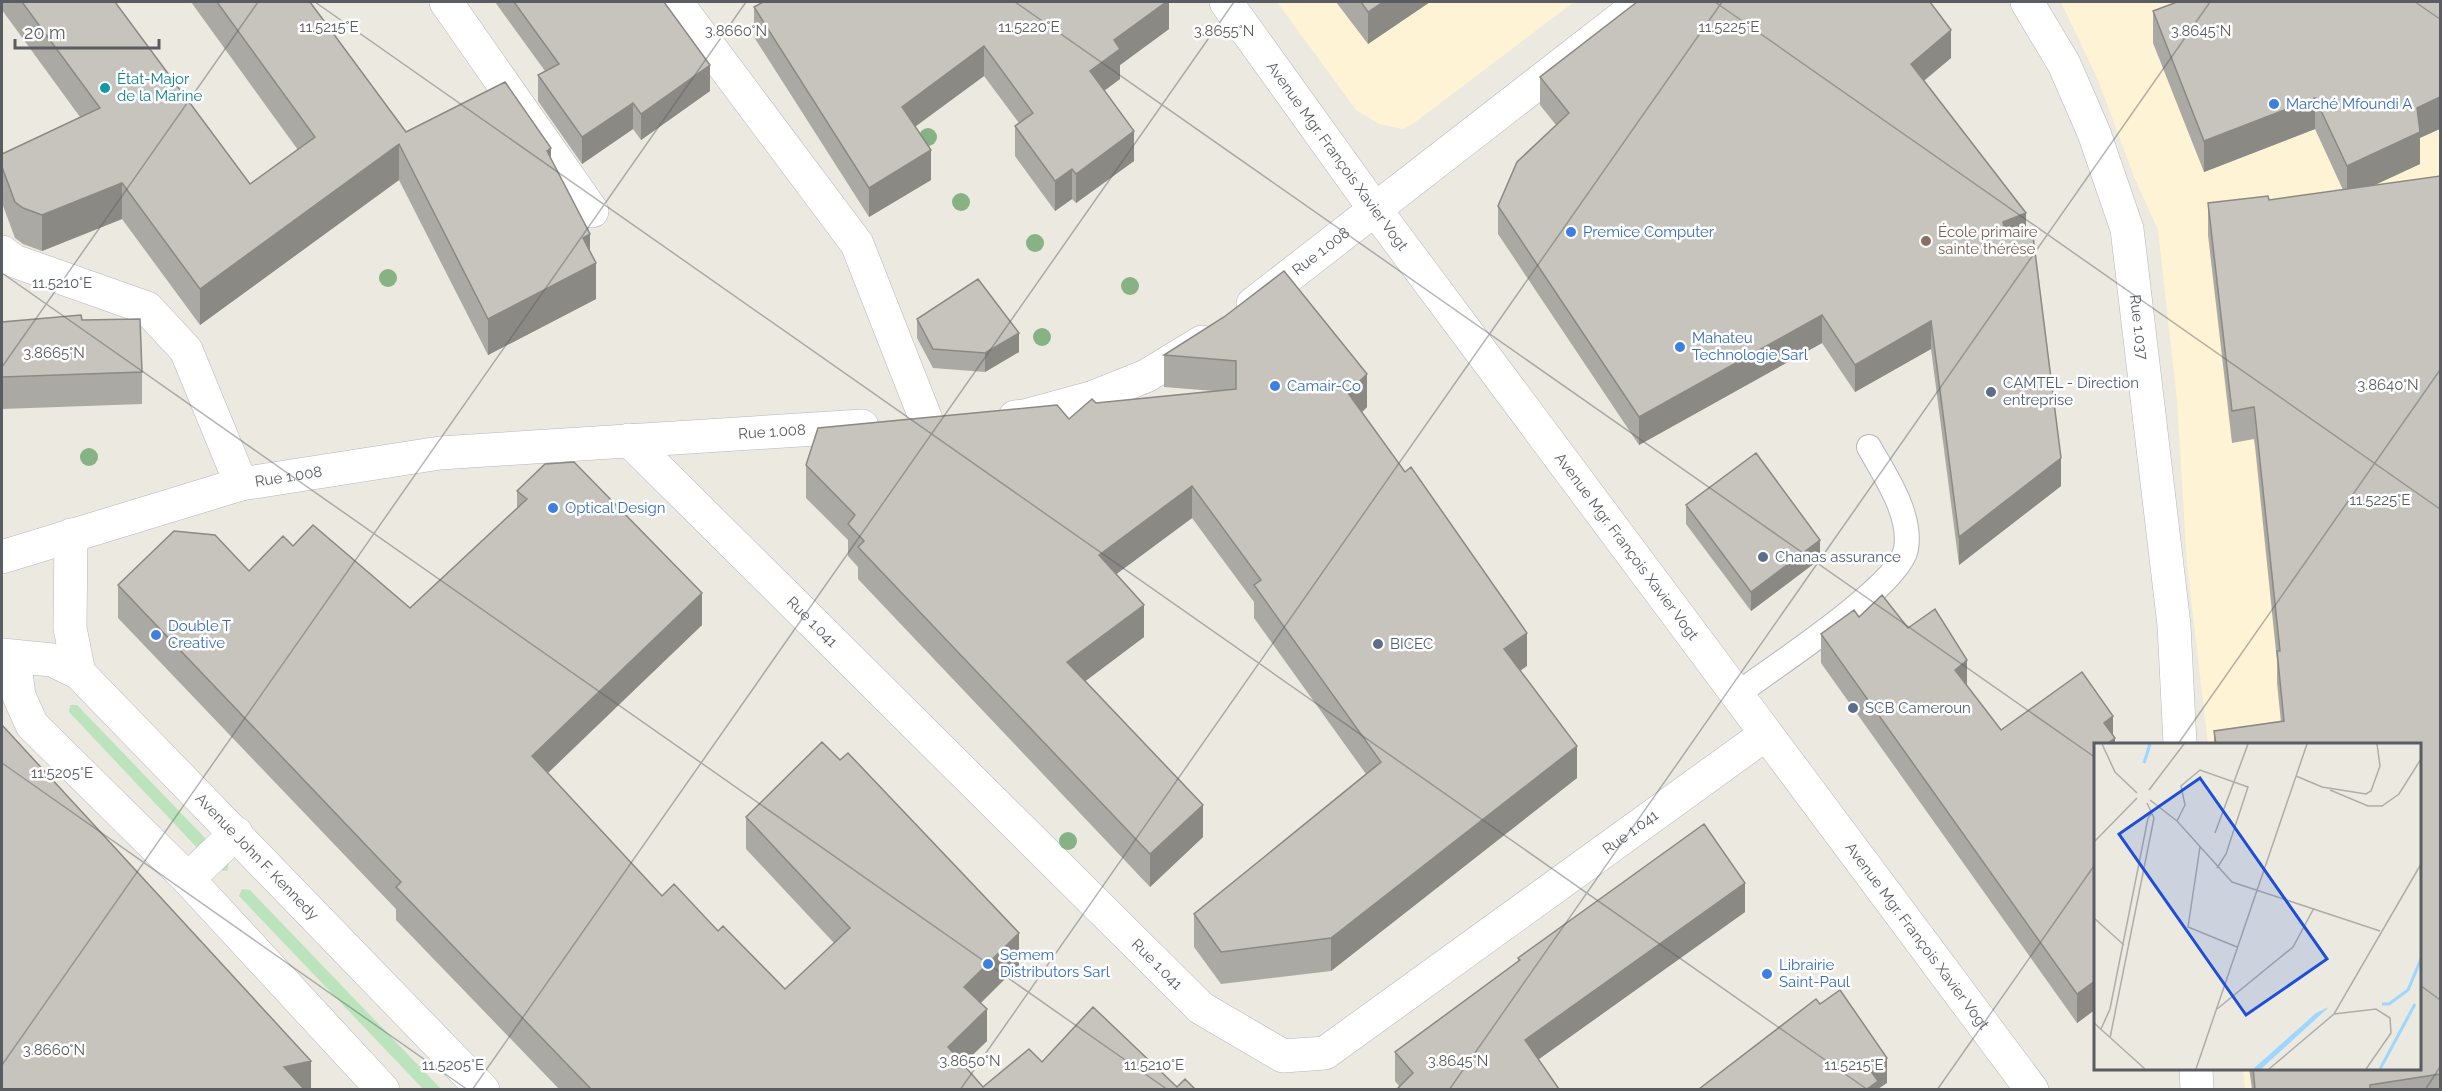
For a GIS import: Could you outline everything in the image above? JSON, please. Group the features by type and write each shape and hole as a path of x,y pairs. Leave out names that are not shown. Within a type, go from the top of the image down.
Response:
{"street":[{"path":"446,2 592,212"},
{"path":"676,2 857,244 927,422"},
{"name":"Avenue Mgr. François Xavier Vogt","path":"1226,2 1374,208 2032,1089"},
{"name":"Rue 1.008","path":"2,557 241,484 440,453 1025,416 1091,398 1146,376 1228,323 1642,2"},
{"name":"Rue 1.037","path":"2027,2 2064,64 2094,133 2127,229 2174,625 2180,743"},
{"path":"2,252 14,261 147,308 186,350 241,484"},
{"name":"Rue 1.041","path":"629,440 1201,1008 1283,1056 1325,1053 1766,734"},
{"path":"71,535 70,628 79,673"},
{"name":"Avenue John F. Kennedy","path":"383,1089 188,879 32,725 19,696 8,656 52,660 79,673 483,1089"},
{"path":"188,879 236,833"},
{"path":"2196,1070 2197,1089"}],"lane":[{"path":"1737,694 1866,599 1900,563 1906,548 1902,508 1869,447"}],"shaded area":[{"path":"1277,2 1574,2 1403,129 1379,124 1356,110"},
{"path":"2061,2 2440,2 2440,1089 2245,1089 2243,1070 2421,1070 2421,743 2208,743 2187,564 2177,400 2158,230 2135,179 2098,80"}],"green space":[{"path":"70,705 77,705 229,863 227,871 218,870 69,712"},
{"path":"242,889 250,890 441,1089 423,1089 239,896"}],"building":[{"path":"22,2 115,2 250,184 315,137 217,2 310,2 406,132 505,82 551,148 547,151 590,234 583,238 596,263 488,319 399,144 200,289 122,183 42,215 23,208 15,202 2,167 2,154 100,108"},
{"path":"514,2 664,2 710,65 641,114 633,103 582,137 538,75 559,64"},
{"path":"763,2 1166,2 1114,40 1120,49 1090,71 1134,131 1076,174 1072,169 1055,181 1015,126 1033,113 984,46 902,107 931,150 869,188 754,7"},
{"path":"1361,2 1383,2 1368,12"},
{"path":"1637,2 1930,2 1951,30 1911,64 2026,213 2003,222 2005,231 2032,228 2061,458 1959,537 1931,321 1855,365 1822,315 1639,417 1498,206 1517,162 1569,113 1540,77"},
{"path":"2177,2 2440,2 2440,97 2417,108 2420,132 2347,166 2315,98 2204,141 2153,11"},
{"path":"2440,176 2440,1074 2370,1085 2370,1089 2255,1089 2253,1070 2421,1070 2421,743 2216,743 2214,731 2284,721 2277,651 2280,651 2254,407 2232,411 2208,203 2268,196 2269,200"},
{"path":"1284,271 1367,374 1348,393 1405,472 1411,467 1527,633 1504,649 1577,746 1331,938 1221,952 1194,914 1381,762 1254,585 1261,580 1192,486 1099,555 1144,605 1067,662 1203,805 1150,854 858,547 864,541 848,524 855,515 806,465 818,428 1057,405 1069,419 1092,399 1096,403 1236,389 1236,361 1164,355 1224,317"},
{"path":"978,279 1019,333 985,353 933,349 917,319"},
{"path":"81,315 82,320 140,319 142,372 2,377 2,322"},
{"path":"1756,453 1820,540 1751,592 1686,505"},
{"path":"574,462 702,593 532,756 662,896 674,884 718,931 723,926 785,989 850,928 746,817 822,742 840,760 848,753 1019,933 964,987 987,1009 948,1047 983,1087 1029,1049 1042,1062 1093,1007 1177,1087 1185,1079 1195,1089 591,1089 396,887 401,882 118,585 174,531 215,535 249,571 283,536 293,546 313,525 410,608 527,499 517,491 545,464"},
{"path":"1882,595 1908,628 1935,609 1967,660 1955,670 2001,730 2082,672 2113,716 2104,723 2115,738 2108,743 2094,743 2094,981 2077,994 1821,634 1854,610 1859,617"},
{"path":"2,725 311,1061 284,1067 304,1089 2,1089"},
{"path":"1704,824 1745,883 1525,1040 1559,1089 1397,1089 1413,1073 1395,1052 1520,960 1518,958"},
{"path":"1840,990 1887,1058 1870,1070 1878,1081 1867,1089 1699,1089 1816,999 1820,1004"}],"place":[{"name":"État-Major de la Marine","path":"105,88"},
{"name":"Marché Mfoundi A","path":"2274,104"},
{"name":"Premice Computer","path":"1571,232"},
{"name":"École primaire sainte thérèse","path":"1926,241"},
{"name":"Mahateu Technologie Sarl","path":"1680,347"},
{"name":"Camair-Co","path":"1275,386"},
{"name":"CAMTEL - Direction entreprise","path":"1991,392"},
{"name":"Optical Design","path":"553,508"},
{"name":"Chanas assurance","path":"1763,557"},
{"name":"Double T Creative","path":"156,635"},
{"name":"BICEC","path":"1378,644"},
{"name":"SCB Cameroun","path":"1853,708"},
{"name":"Semem Distributors Sarl","path":"988,964"},
{"name":"Librairie Saint-Paul","path":"1767,974"}]}
